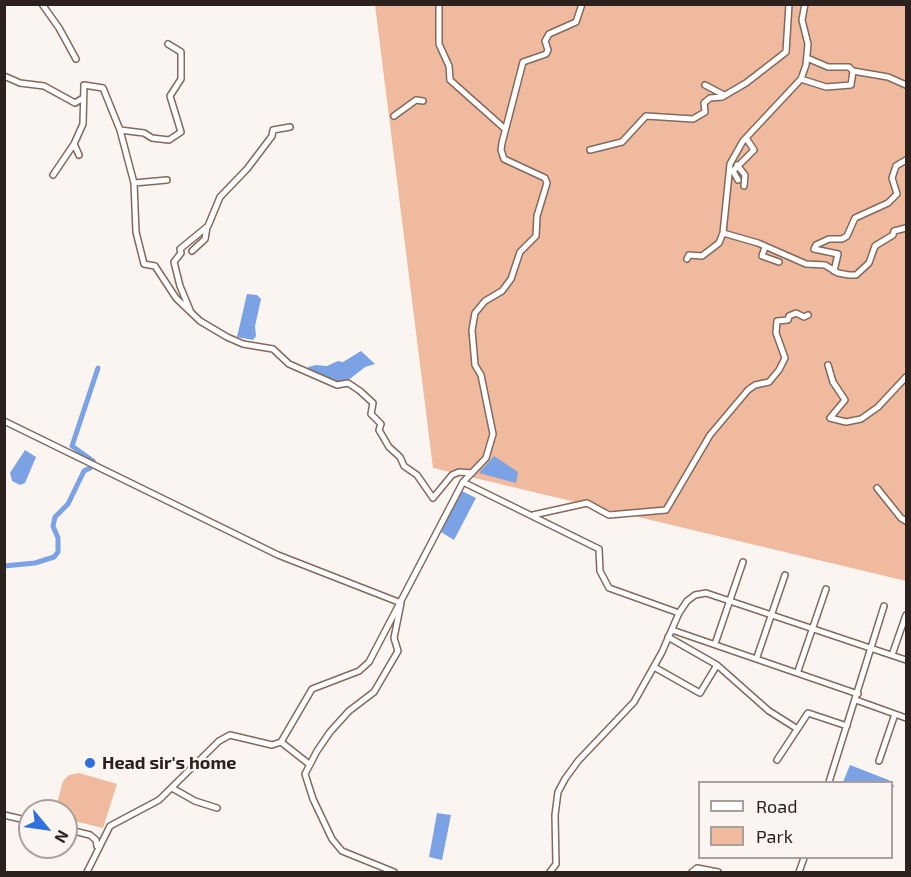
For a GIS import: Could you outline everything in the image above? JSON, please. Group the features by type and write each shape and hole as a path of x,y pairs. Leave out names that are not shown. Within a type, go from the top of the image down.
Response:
{"street":[{"path":"42,4 59,28 76,59"},
{"path":"439,4 439,44 449,66 450,80 506,129"},
{"path":"87,873 97,848 110,826 159,800 219,741 230,735 272,745 281,742 312,689 359,671 369,662 464,482 490,450 493,434 481,375 475,365 472,330 475,313 485,301 502,291 520,252 536,236 537,216 547,183 545,178 504,159 501,150 523,62 546,54 548,50 545,41 549,34 576,22 582,4"},
{"path":"590,150 622,142 646,116 693,119 705,112 704,103 710,98 724,95 746,83 786,52 789,4"},
{"path":"687,259 689,255 702,256 719,243 723,233 730,164 747,138 801,80 808,44 802,20 805,4"},
{"path":"120,130 144,133 152,138 169,140 181,132 170,96 181,79 181,52 168,44"},
{"path":"807,58 828,67 849,67 853,71 888,76 906,85"},
{"path":"801,80 826,87 851,86 853,71"},
{"path":"4,76 20,83 44,86 75,103 83,98"},
{"path":"899,81 906,78"},
{"path":"54,175 74,144 83,124 84,85 103,88 120,130 134,183 136,232 144,264 155,266 176,298 192,314 243,344 273,349 289,364 337,385 348,383 360,391 373,403 371,414 381,424 378,430 388,447 400,457 404,466 417,475 433,498 452,475 459,472 472,473"},
{"path":"705,85 724,95"},
{"path":"394,116 416,100 423,101"},
{"path":"192,251 205,239 207,227 220,197 247,170 272,136 273,130 290,127"},
{"path":"738,180 733,171 754,150 747,138"},
{"path":"74,144 79,155"},
{"path":"834,271 838,254 814,249 816,245 829,240 842,239 847,236 855,218 888,203 897,194 892,178 896,166 906,160"},
{"path":"737,165 745,175 744,186"},
{"path":"134,183 167,180"},
{"path":"192,314 180,286 174,262 181,253 180,249 207,227"},
{"path":"723,233 806,264 825,266 834,271 856,275 869,263 876,246 893,235 894,231 906,228"},
{"path":"765,247 762,256 778,262"},
{"path":"533,515 587,503 609,515 666,510 710,435 748,390 755,385 769,382 779,370 784,358 776,333 777,321 788,320 789,316 796,313 804,317 808,315"},
{"path":"828,365 833,382 845,400 830,417 846,422 861,419 872,412 906,376"},
{"path":"4,421 278,555 400,603"},
{"path":"464,482 599,549 600,571 609,588 679,614"},
{"path":"878,488 901,518 906,521"},
{"path":"716,641 743,562"},
{"path":"757,657 785,574"},
{"path":"798,671 826,588"},
{"path":"550,873 556,864 555,815 562,785 578,760 634,702 654,667 679,614 687,601 695,595 706,592 906,660"},
{"path":"394,873 342,851 332,839 313,799 305,774 309,764 349,711 374,692 399,651 394,638 400,603"},
{"path":"830,781 884,606"},
{"path":"892,655 906,615"},
{"path":"672,630 857,697 906,718"},
{"path":"668,637 676,644 717,664 769,711 796,728"},
{"path":"654,667 700,693 717,664"},
{"path":"777,760 808,713 847,726"},
{"path":"879,761 895,714"},
{"path":"281,742 309,764"},
{"path":"172,788 195,801 217,808"},
{"path":"78,832 90,835 96,840 97,848"},
{"path":"692,873 697,868 718,873"}],"green space":[{"path":"375,5 906,5 906,581 433,468"},
{"path":"79,773 117,784 103,828 78,822 78,799 58,799 63,781 69,775"}],"water":[{"path":"247,294 257,295 261,299 255,326 256,336 253,340 237,337"},
{"path":"361,351 375,364 365,367 346,382 338,384 310,371 308,367 343,362"},
{"path":"25,450 36,457 25,483 20,485 12,481 10,473"},
{"path":"494,456 518,472 516,483 479,473"},
{"path":"462,491 476,498 454,540 441,532"},
{"path":"850,765 891,781 843,781"},
{"path":"437,813 451,815 442,860 429,857"}],"waterway":[{"path":"93,461 72,446 98,368"},
{"path":"4,566 35,563 54,557 58,552 58,538 53,526 55,517 68,504 84,471 90,468"}],"place":[{"name":"Head sir's home","path":"90,763"}]}
